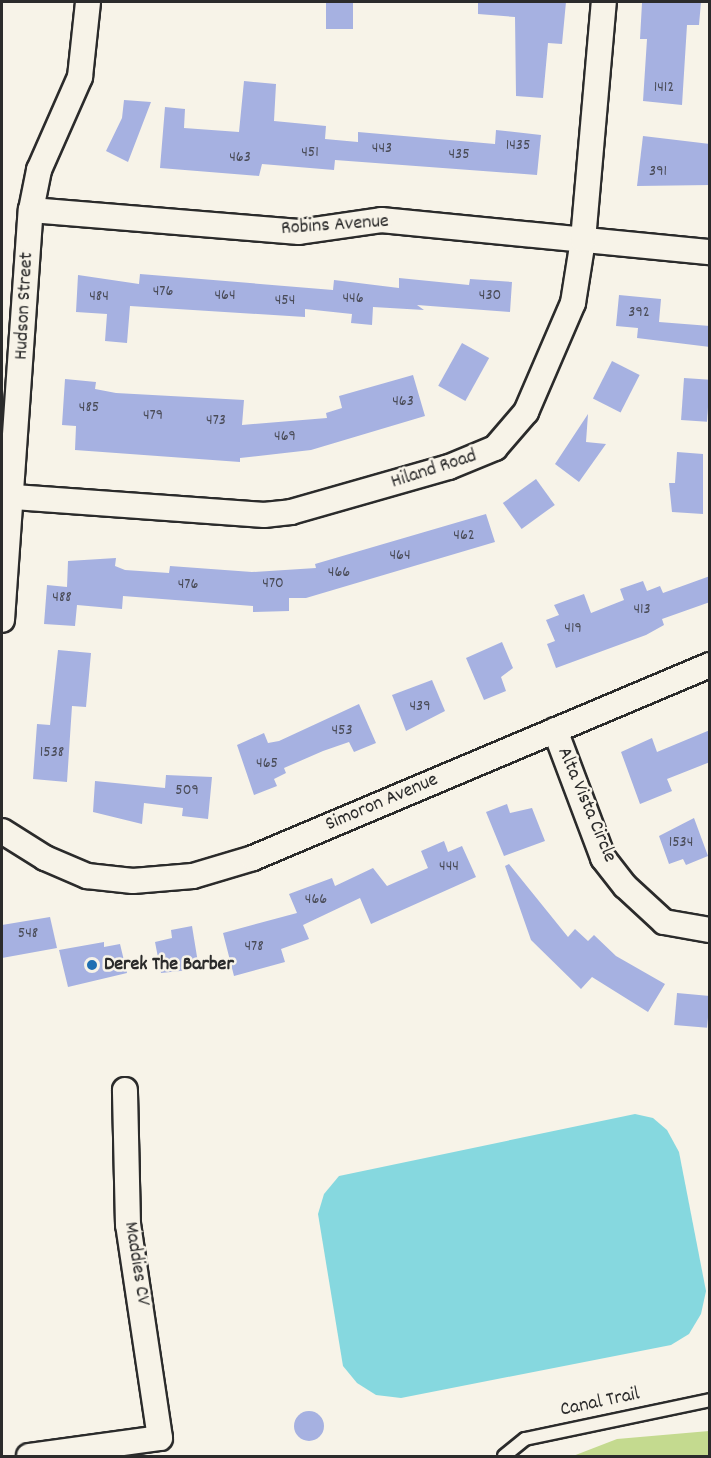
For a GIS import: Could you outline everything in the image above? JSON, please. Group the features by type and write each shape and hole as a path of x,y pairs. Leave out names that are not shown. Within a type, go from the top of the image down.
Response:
{"street":[{"name":"Hudson Street","path":"2,620 14,497 31,210 39,171 80,77 88,2"},
{"name":"Hiland Road","path":"14,497 264,515 291,512 473,459 495,448 526,412 573,303 583,240 604,2"},
{"name":"Robins Avenue","path":"31,210 299,232 381,220 710,252"},
{"name":"Simoron Avenue","path":"2,831 45,858 87,876 133,881 193,876 253,858 710,665"},
{"name":"Alta Vista Circle","path":"555,730 603,858 625,886 664,922 710,930"},
{"name":"Maddies CV","path":"28,1456 160,1438 128,1225 125,1090"}],"lane":[{"name":"Canal Trail","path":"504,1456 525,1439 710,1400"}],"green space":[{"path":"709,1431 709,1456 573,1456 617,1439"}],"water":[{"path":"635,1114 653,1118 667,1130 679,1152 706,1291 701,1314 689,1334 671,1345 401,1398 376,1395 357,1383 343,1366 318,1214 324,1194 339,1176"}],"building":[{"path":"326,2 353,2 353,29 326,29"},
{"path":"478,2 566,2 562,44 548,43 543,98 516,96 515,17 478,14"},
{"path":"701,2 699,25 687,25 682,105 643,101 647,39 640,39 642,3"},
{"path":"244,81 276,84 274,121 326,126 325,139 358,142 358,132 495,144 496,130 541,135 537,175 335,160 334,170 262,164 259,176 160,168 165,107 185,109 184,128 239,132"},
{"path":"124,100 151,102 128,162 106,151 122,118"},
{"path":"643,136 710,144 710,185 637,186"},
{"path":"140,274 333,290 334,280 399,288 399,278 469,285 470,279 512,282 510,312 417,305 424,310 373,307 372,325 351,323 352,314 305,309 305,317 130,306 127,343 105,341 107,314 76,312 78,275 139,284"},
{"path":"619,295 661,299 659,322 710,326 710,347 637,338 638,328 616,326"},
{"path":"462,343 489,358 465,401 438,386"},
{"path":"612,361 640,375 621,412 593,398"},
{"path":"413,375 425,416 311,450 240,458 240,462 75,450 76,426 62,425 65,379 96,382 95,389 116,393 244,400 242,425 327,418 326,413 342,408 339,396"},
{"path":"684,378 710,380 707,422 681,420"},
{"path":"588,414 586,442 606,444 579,482 555,464"},
{"path":"677,452 703,454 703,514 672,512 669,483 675,483"},
{"path":"536,479 555,505 522,529 503,503"},
{"path":"486,514 495,542 306,598 289,598 289,611 253,612 253,606 123,596 122,609 77,605 75,626 44,624 47,585 67,587 68,561 116,558 115,566 125,570 169,573 170,566 252,572 316,568 315,564"},
{"path":"710,576 710,602 662,619 664,625 646,635 556,668 547,644 555,641 546,620 559,615 554,605 584,594 591,613 624,600 620,589 643,581 647,591 660,586 663,593"},
{"path":"502,642 513,668 501,677 506,691 484,700 466,658"},
{"path":"58,650 91,653 86,707 72,706 67,782 33,779 37,724 50,725"},
{"path":"432,680 445,711 406,731 392,695"},
{"path":"359,704 376,743 354,752 349,742 323,751 284,768 286,773 274,779 277,786 254,795 237,745 264,733 268,743 279,741"},
{"path":"710,730 710,762 667,779 672,791 640,804 621,752 652,738 657,752"},
{"path":"166,775 212,777 208,819 182,816 183,808 144,803 142,824 93,812 95,781 165,788"},
{"path":"507,804 510,813 532,808 545,841 504,856 486,812"},
{"path":"694,818 708,856 686,865 683,859 669,864 659,836"},
{"path":"444,841 448,852 462,846 476,877 371,924 360,898 303,925 309,939 281,949 285,962 234,976 223,933 297,913 289,894 332,878 335,886 373,868 387,886 428,868 421,851"},
{"path":"509,864 568,937 575,929 588,941 594,935 616,956 665,984 648,1012 592,977 581,989 531,940 505,866"},
{"path":"50,917 57,948 2,958 2,925"},
{"path":"192,926 199,969 161,973 155,942 172,938 171,930"},
{"path":"104,942 104,947 120,944 127,973 68,987 59,950"},
{"path":"677,993 710,996 707,1028 674,1025"},
{"path":"309,1411 320,1415 324,1426 320,1437 309,1441 298,1437 294,1426 298,1415"}],"place":[{"name":"Derek The Barber","path":"92,965"}]}
